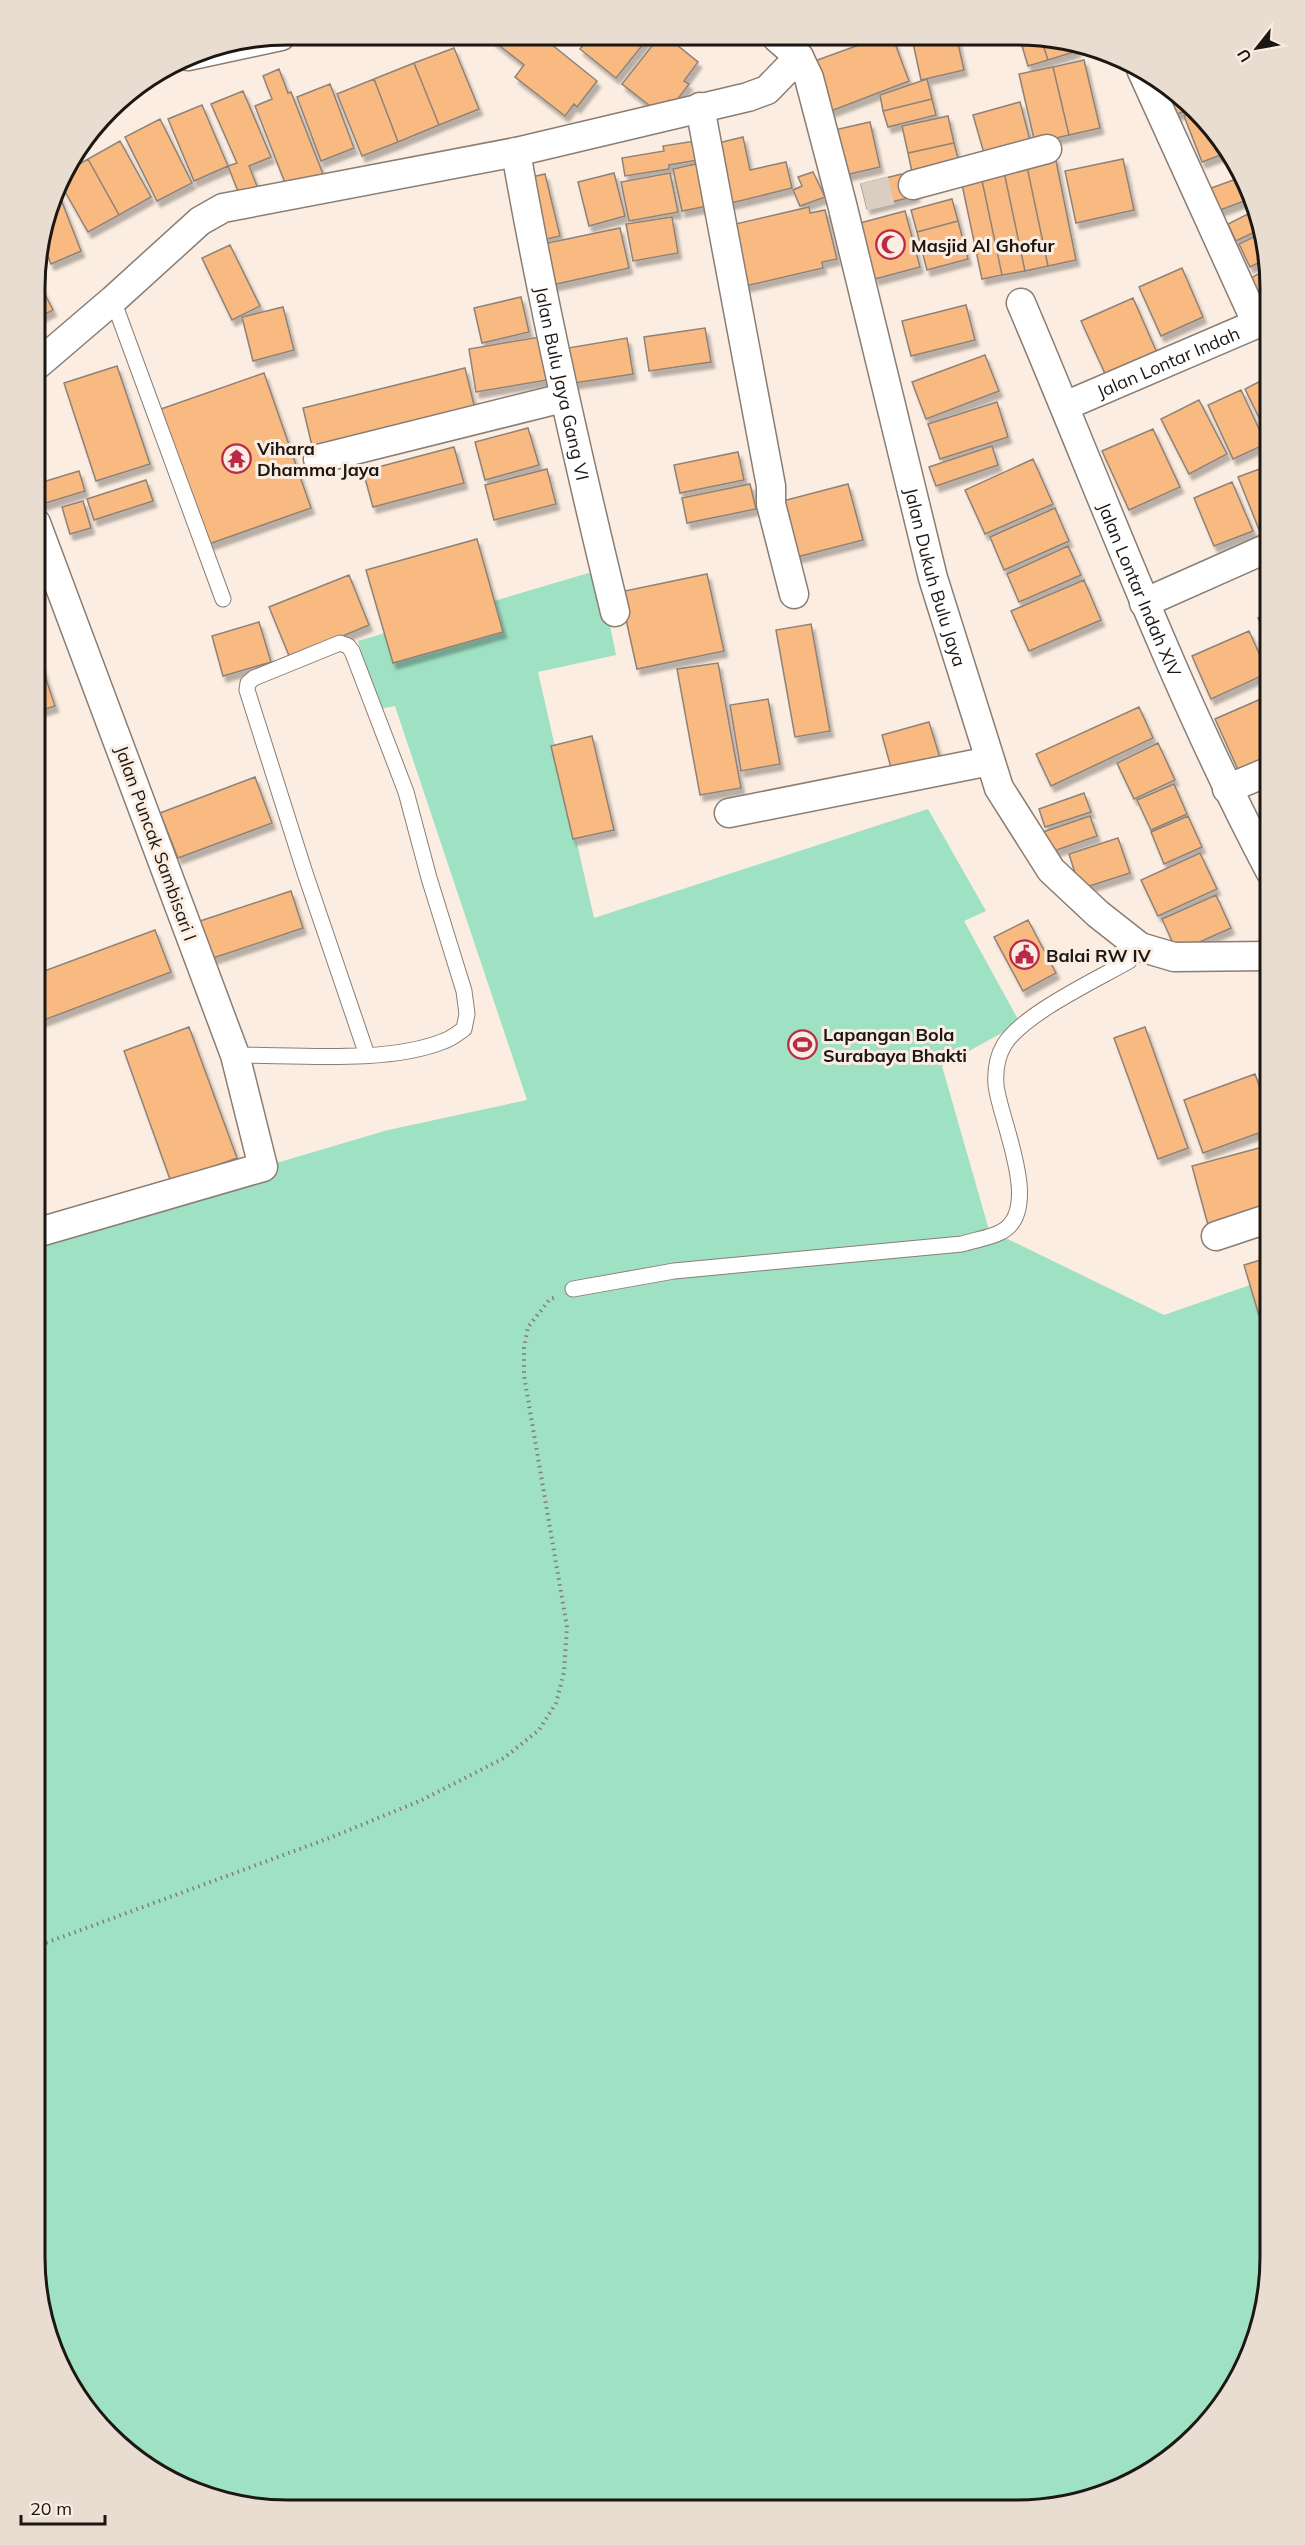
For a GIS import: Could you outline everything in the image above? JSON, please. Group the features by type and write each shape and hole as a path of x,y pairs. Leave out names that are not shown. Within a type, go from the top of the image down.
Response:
{"street":[{"name":"Jalan Dukuh Bulu Jaya","path":"785,45 799,57 809,78 853,200 933,578 999,788 1051,870 1098,914 1140,947 1174,957 1260,957"},
{"path":"45,357 113,300 200,221 223,208 516,152 748,97 767,90 799,57"},
{"path":"1148,84 1260,313"},
{"path":"700,107 771,486 771,504 794,594"},
{"path":"913,185 1047,149"},
{"name":"Jalan Bulu Jaya Gang VI","path":"516,152 537,277 563,398 615,612"},
{"name":"Jalan Lontar Indah XIV","path":"1021,303 1065,406 1143,603 1227,789 1260,852"},
{"name":"Jalan Lontar Indah","path":"1065,406 1260,323"},
{"path":"318,459 563,398"},
{"name":"Jalan Puncak Sambisari I","path":"45,547 235,1055 263,1167 45,1230"},
{"path":"1143,603 1260,551"},
{"path":"729,813 990,761"},
{"path":"1227,789 1260,775"},
{"path":"1216,1236 1260,1221"}],"lane":[{"path":"113,300 223,599"},
{"path":"235,1055 367,1055 412,1051 447,1041 464,1029 467,1014 464,991 429,878 406,792 352,651 348,646 340,643 254,678 248,683 247,690 305,873 367,1055"},
{"path":"573,1289 674,1270 962,1244 1003,1231 1017,1215 1019,1171 996,1085 997,1060 1005,1044 1025,1021 1129,961 1140,947"}],"path":[{"path":"45,1943 332,1838 422,1800 504,1758 539,1730 556,1703 564,1672 567,1627 524,1376 524,1348 528,1327 550,1299 573,1289"}],"green space":[{"path":"599,570 616,655 538,672 594,918 928,809 986,911 964,921 1020,1023 942,1066 989,1230 1164,1315 1260,1281 1260,2257 1258,2289 1252,2320 1242,2350 1210,2405 1189,2429 1165,2450 1110,2482 1080,2492 1049,2498 1017,2500 288,2500 256,2498 225,2492 195,2482 140,2450 116,2429 95,2405 63,2350 53,2320 47,2289 45,2257 45,1231 388,1130 527,1100 395,706 379,709 358,641"}],"building":[{"path":"499,45 552,45 597,81 577,107 574,104 565,116 515,77 524,65"},
{"path":"583,45 643,45 616,78 580,49"},
{"path":"653,45 677,45 698,62 684,81 689,84 674,104 669,100 659,113 622,84"},
{"path":"859,45 896,45 909,81 831,111 812,62"},
{"path":"914,45 958,45 964,70 921,80"},
{"path":"1022,45 1044,47 1048,60 1028,66"},
{"path":"1044,47 1074,52 1048,60"},
{"path":"454,48 479,109 439,125 414,63"},
{"path":"1084,60 1100,128 1069,135 1053,67"},
{"path":"414,63 439,125 398,142 374,79"},
{"path":"1053,67 1069,135 1035,143 1019,74"},
{"path":"279,69 288,93 291,92 323,174 287,188 255,106 272,99 263,76"},
{"path":"374,79 398,142 362,156 337,94"},
{"path":"927,79 932,99 883,111 880,95"},
{"path":"330,84 354,148 321,161 297,97"},
{"path":"243,91 271,157 249,166 257,186 239,194 228,166 237,163 211,104"},
{"path":"1162,93 1184,112 1166,118"},
{"path":"932,99 936,115 888,127 883,111"},
{"path":"1020,102 1032,148 986,160 973,115"},
{"path":"202,105 228,166 194,181 168,119"},
{"path":"948,116 954,143 908,153 902,126"},
{"path":"1184,116 1189,116 1220,155 1202,162"},
{"path":"160,119 192,183 157,201 125,137"},
{"path":"870,122 880,167 841,176 830,131"},
{"path":"743,137 750,170 786,162 792,188 723,205 710,145"},
{"path":"701,140 704,159 669,165 669,169 625,176 622,158 664,151 663,146"},
{"path":"120,141 151,197 119,215 88,159"},
{"path":"954,143 959,162 912,172 908,153"},
{"path":"1055,156 1076,260 1048,266 1026,162"},
{"path":"88,159 119,215 88,232 65,191 79,164"},
{"path":"1123,159 1134,210 1076,223 1065,171"},
{"path":"1026,162 1048,266 1025,271 1003,167"},
{"path":"700,163 708,206 682,211 673,169"},
{"path":"1003,167 1025,271 1002,275 980,171"},
{"path":"980,171 1002,275 982,279 960,175"},
{"path":"813,172 825,197 800,206 793,190 802,186 798,177"},
{"path":"910,172 916,196 867,208 861,184"},
{"path":"614,173 625,216 589,226 578,182"},
{"path":"670,173 678,212 629,221 621,182"},
{"path":"545,174 560,236 538,241 523,179"},
{"path":"1234,180 1244,201 1212,213 1203,191"},
{"path":"952,199 958,221 917,232 911,210"},
{"path":"61,200 81,251 51,264 47,255 53,225"},
{"path":"809,207 810,213 825,210 837,259 822,262 823,268 741,287 727,226"},
{"name":"Masjid Al Ghofur","path":"905,211 920,267 875,279 860,223"},
{"path":"1248,214 1253,233 1236,241 1228,224"},
{"path":"672,217 678,253 633,261 626,224"},
{"path":"958,221 968,259 927,270 917,232"},
{"path":"620,228 629,268 552,285 543,244"},
{"path":"1254,237 1258,263 1250,267 1239,244"},
{"path":"230,245 260,306 232,320 202,258"},
{"path":"1182,268 1203,317 1161,336 1139,287"},
{"path":"1259,273 1260,300 1249,279"},
{"path":"45,295 53,310 45,314"},
{"path":"521,297 529,332 482,343 474,308"},
{"path":"1133,298 1158,355 1107,378 1081,321"},
{"path":"966,305 975,340 911,356 902,321"},
{"path":"283,307 294,350 253,361 242,317"},
{"path":"705,328 711,362 649,371 644,337"},
{"path":"540,337 547,380 476,392 469,349"},
{"path":"627,338 633,374 574,383 568,348"},
{"path":"985,355 999,391 926,419 912,382"},
{"path":"117,366 150,464 96,481 64,383"},
{"path":"465,368 475,409 313,450 303,408"},
{"name":"Vihara Dhamma Jaya","path":"264,373 311,508 209,544 161,409"},
{"path":"1260,381 1260,420 1245,389"},
{"path":"1241,390 1260,431 1260,447 1233,459 1208,405"},
{"path":"1199,400 1227,454 1189,474 1161,419"},
{"path":"997,402 1008,437 940,459 928,424"},
{"path":"528,428 539,465 485,480 475,442"},
{"path":"1153,429 1180,487 1129,510 1102,451"},
{"path":"992,446 998,465 936,486 929,467"},
{"path":"454,447 464,483 373,507 363,471"},
{"path":"738,452 744,480 680,493 674,465"},
{"path":"1033,459 1053,504 985,534 965,490"},
{"path":"547,469 556,504 494,520 485,485"},
{"path":"1260,469 1260,532 1238,477"},
{"path":"79,471 85,491 45,503 45,481"},
{"path":"146,480 153,501 94,520 87,499"},
{"path":"1232,482 1253,531 1214,546 1194,498"},
{"path":"750,484 756,509 687,523 682,498"},
{"path":"848,484 863,540 789,559 775,503"},
{"path":"83,501 91,528 70,534 62,507"},
{"path":"1055,508 1069,541 1004,570 990,537"},
{"path":"477,539 503,632 393,663 366,570"},
{"path":"1068,546 1081,575 1019,602 1007,574"},
{"path":"707,574 724,651 637,669 620,592"},
{"path":"349,575 369,625 290,658 269,607"},
{"path":"1084,580 1101,620 1029,651 1011,611"},
{"path":"259,622 271,662 223,676 212,636"},
{"path":"811,624 830,731 795,737 776,630"},
{"path":"1249,631 1260,655 1260,677 1211,699 1192,656"},
{"path":"718,663 741,788 700,795 677,669"},
{"path":"45,676 55,706 45,709"},
{"path":"768,699 780,764 741,771 730,705"},
{"path":"1260,699 1260,765 1240,774 1215,719"},
{"path":"1139,707 1153,738 1051,786 1036,754"},
{"path":"929,722 941,761 893,775 882,735"},
{"path":"592,736 614,830 573,839 551,746"},
{"path":"1158,743 1175,780 1134,799 1117,763"},
{"path":"255,777 272,823 178,858 160,813"},
{"path":"1174,784 1187,814 1151,830 1137,800"},
{"path":"1084,793 1091,812 1045,827 1039,809"},
{"path":"1090,816 1097,836 1048,853 1040,833"},
{"path":"1188,816 1202,847 1164,864 1151,832"},
{"path":"1118,838 1130,873 1080,889 1069,854"},
{"path":"1200,853 1217,889 1158,916 1141,880"},
{"path":"291,891 303,928 210,959 197,922"},
{"path":"1216,895 1231,928 1177,952 1162,919"},
{"name":"Balai RW IV","path":"1028,920 1056,973 1023,991 994,937"},
{"path":"155,930 171,972 45,1020 45,971"},
{"path":"189,1027 237,1158 171,1182 124,1051"},
{"path":"1145,1027 1188,1148 1158,1159 1114,1038"},
{"path":"1255,1074 1260,1088 1260,1133 1203,1153 1184,1100"},
{"path":"1260,1148 1260,1212 1208,1225 1192,1166"},
{"path":"1260,1260 1260,1319 1244,1265"}],"tunnel":[{"path":"864,197 913,185"}],"place":[{"name":"Masjid Al Ghofur","path":"890,245"},
{"name":"Vihara Dhamma Jaya","path":"236,458"},
{"name":"Balai RW IV","path":"1025,955"},
{"name":"Lapangan Bola Surabaya Bhakti","path":"802,1044"}]}
